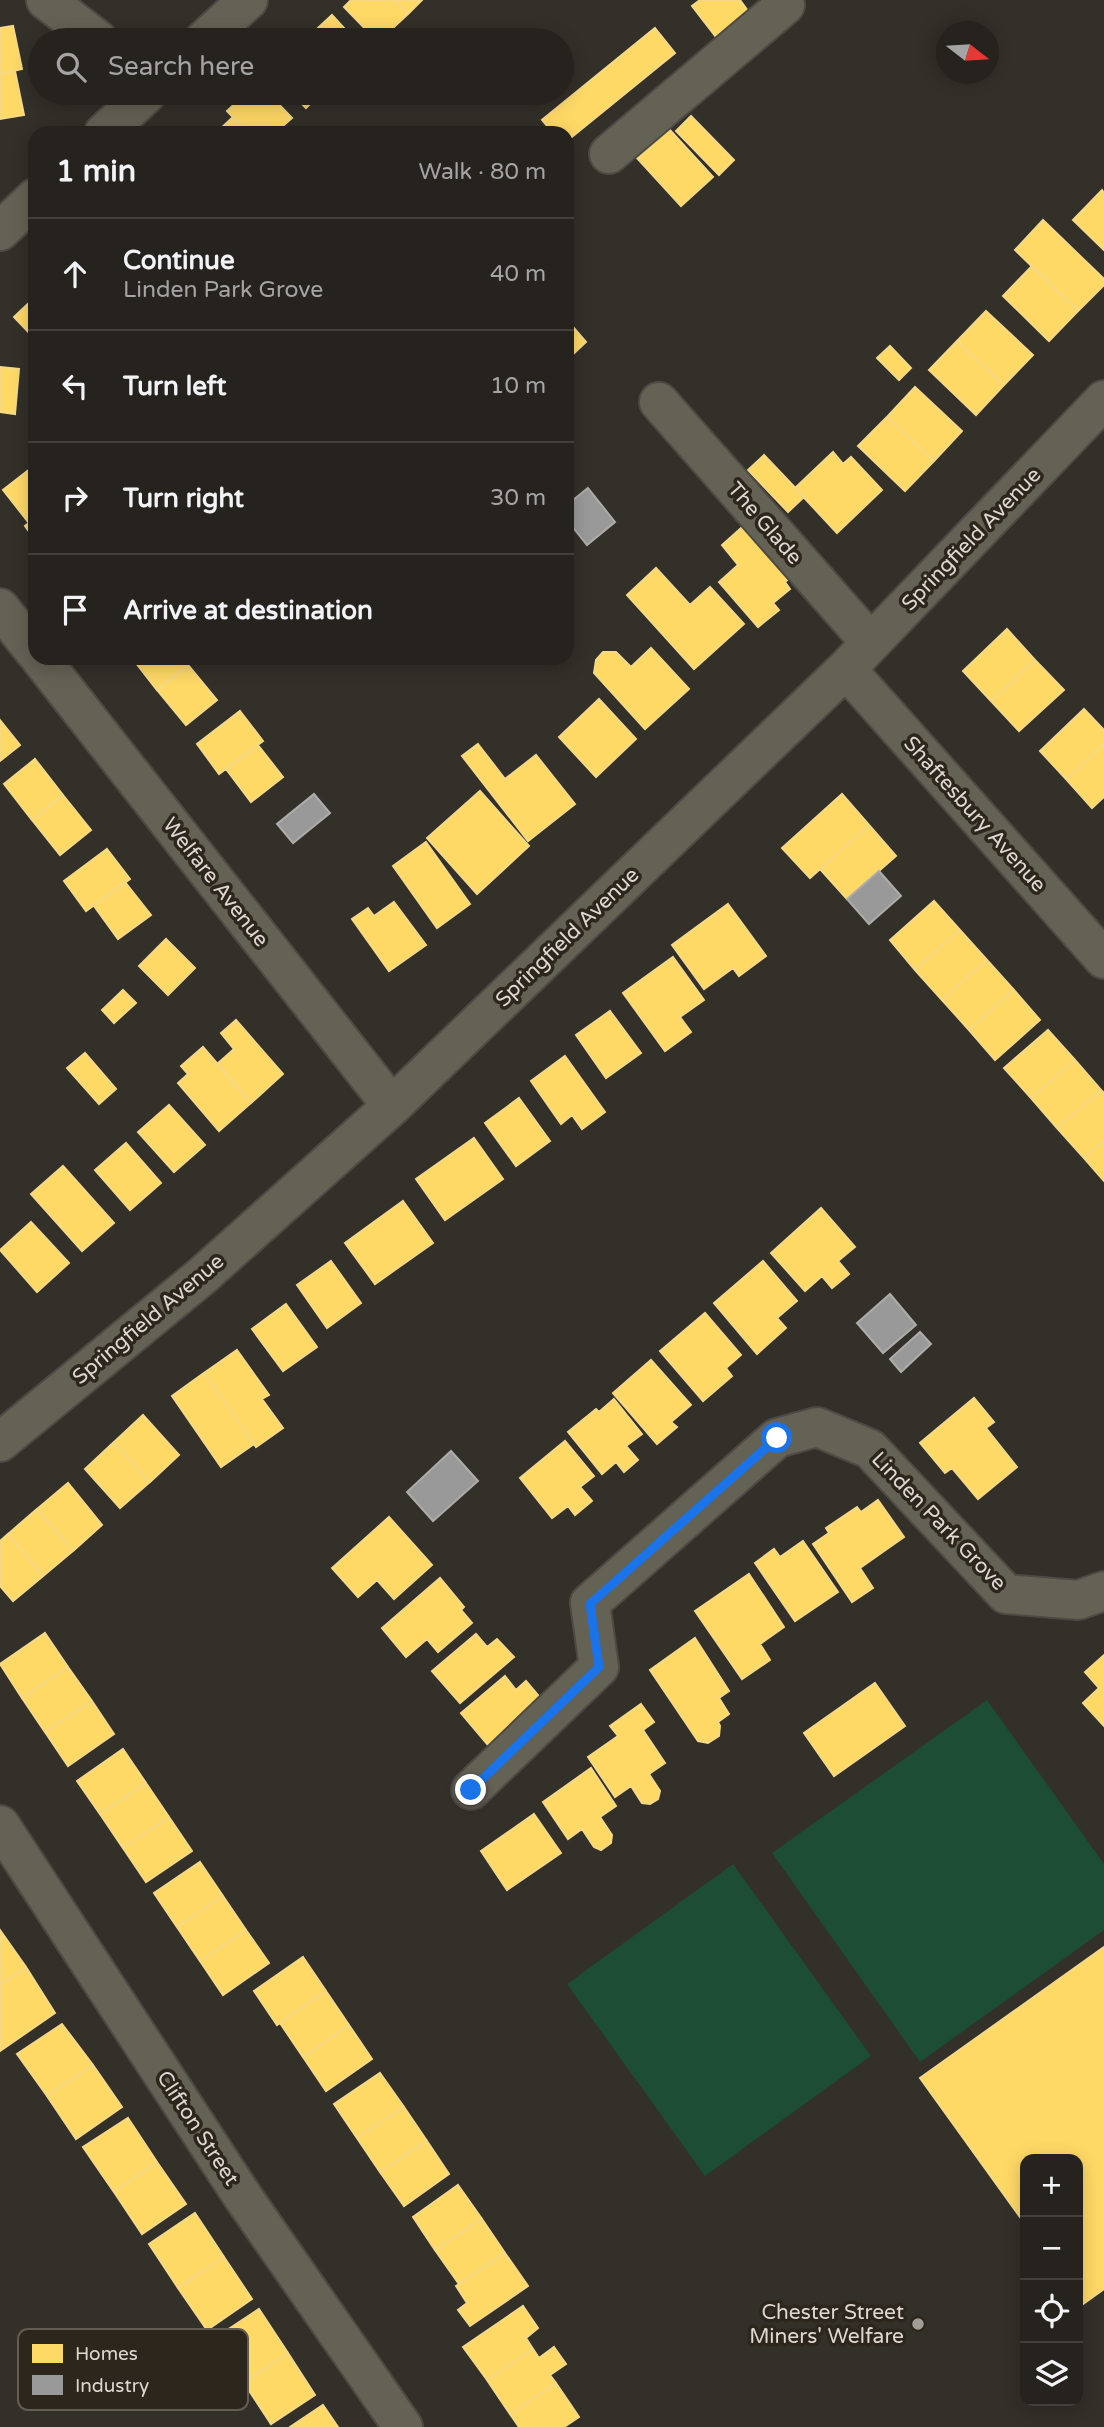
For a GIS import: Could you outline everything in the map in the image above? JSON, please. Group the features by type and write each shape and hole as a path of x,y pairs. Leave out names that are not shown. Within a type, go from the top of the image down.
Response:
{"street":[{"path":"46,0 82,28"},
{"path":"217,28 248,0"},
{"path":"609,155 785,5 780,0"},
{"path":"112,126 134,105"},
{"path":"0,231 28,205"},
{"name":"Springfield Avenue","path":"0,1441 202,1276 392,1106 858,656 1104,400"},
{"name":"The Glade","path":"659,402 858,656"},
{"path":"0,608 28,643"},
{"name":"Shaftesbury Avenue","path":"858,656 1104,959"},
{"name":"Welfare Avenue","path":"46,665 392,1106"},
{"name":"Linden Park Grove","path":"471,1790 599,1667 590,1604 777,1438 817,1427 870,1449 1006,1594 1078,1600 1104,1591"},
{"name":"Clifton Street","path":"0,1825 243,2197 403,2427"}],"green space":[{"path":"987,1700 1104,1864 1104,1930 920,2062 772,1853"},
{"path":"733,1864 871,2056 705,2176 567,1984"}],"building: Homes":[{"path":"351,0 394,0 408,14 393,28 364,28 344,7"},
{"path":"394,0 422,0 408,14"},
{"path":"700,0 740,0 748,11 716,37 692,6"},
{"path":"332,15 344,28 318,28"},
{"path":"13,26 22,69 0,74 0,28"},
{"path":"655,28 675,53 574,135 574,126 547,126 542,120 560,105 574,105 574,94"},
{"path":"15,71 24,115 0,119 0,74"},
{"path":"233,105 280,105 292,118 283,126 241,126 227,111"},
{"path":"691,116 734,160 719,175 676,131"},
{"path":"233,117 241,126 223,126"},
{"path":"669,129 713,177 681,206 637,158"},
{"path":"1102,190 1104,193 1104,250 1073,220"},
{"path":"1043,220 1104,279 1104,285 1078,311 1015,250"},
{"path":"1032,266 1078,311 1049,341 1003,296"},
{"path":"28,304 28,332 14,317"},
{"path":"986,311 1033,355 1004,385 957,341"},
{"path":"574,328 586,342 574,353"},
{"path":"957,341 1004,385 976,415 929,370"},
{"path":"890,346 911,368 899,380 877,358"},
{"path":"0,367 19,369 15,414 0,412"},
{"path":"915,387 962,431 934,461 887,417"},
{"path":"887,417 934,461 905,491 858,446"},
{"path":"833,452 843,464 851,457 882,490 837,533 795,488"},
{"path":"764,455 804,497 788,512 748,470"},
{"path":"28,470 28,522 3,490"},
{"path":"749,521 794,574 785,582 790,589 773,603 779,610 758,627 719,582 738,565 722,545"},
{"path":"656,568 690,605 710,587 744,624 694,669 627,595"},
{"path":"1007,629 1035,660 991,701 963,671"},
{"path":"651,648 689,689 645,729 594,673 596,660 603,652 616,652 631,667"},
{"path":"1035,660 1064,690 1019,731 991,701"},
{"path":"137,665 188,665 157,690"},
{"path":"188,665 217,700 186,725 157,690"},
{"path":"599,699 636,739 596,777 559,737"},
{"path":"1084,709 1104,730 1104,744 1066,779 1040,751"},
{"path":"240,711 263,741 219,774 197,744"},
{"path":"0,720 20,745 0,761"},
{"path":"478,744 505,779 536,755 575,804 528,841 462,756"},
{"path":"1104,744 1104,797 1092,808 1066,779"},
{"path":"258,745 283,777 251,802 226,769"},
{"path":"35,759 63,795 32,820 4,784"},
{"path":"480,791 529,846 477,894 427,838"},
{"path":"842,794 869,825 810,878 782,848"},
{"path":"63,795 91,830 60,855 32,820"},
{"path":"869,825 896,856 847,899 820,869"},
{"path":"426,842 470,904 437,928 393,866"},
{"path":"107,849 130,879 86,911 64,881"},
{"path":"125,882 151,915 118,939 94,906"},
{"path":"934,901 960,930 915,970 890,940"},
{"path":"394,902 426,945 389,971 352,919 368,908 374,916"},
{"path":"728,904 766,956 739,976 733,968 704,989 672,945"},
{"path":"960,930 987,960 942,1000 915,970"},
{"path":"166,939 195,968 168,995 139,966"},
{"path":"673,957 704,1000 680,1017 691,1032 665,1051 623,993"},
{"path":"987,960 1014,990 969,1030 942,1000"},
{"path":"123,990 136,1003 114,1023 102,1010"},
{"path":"1014,990 1040,1020 995,1060 969,1030"},
{"path":"610,1011 641,1053 606,1078 576,1035"},
{"path":"236,1020 283,1074 251,1103 217,1064 234,1049 221,1033"},
{"path":"1048,1030 1075,1060 1031,1098 1004,1068"},
{"path":"203,1047 251,1103 219,1131 178,1083 188,1074 181,1066"},
{"path":"85,1053 116,1089 99,1104 67,1068"},
{"path":"565,1056 605,1112 582,1129 572,1115 561,1124 531,1081"},
{"path":"1075,1060 1101,1090 1057,1128 1031,1098"},
{"path":"1101,1090 1104,1093 1104,1141 1084,1158 1057,1128"},
{"path":"519,1098 550,1141 516,1166 485,1123"},
{"path":"169,1105 205,1145 174,1172 138,1132"},
{"path":"474,1138 503,1179 445,1220 416,1179"},
{"path":"1104,1141 1104,1181 1084,1158"},
{"path":"126,1143 161,1183 130,1210 95,1170"},
{"path":"63,1166 114,1223 82,1251 31,1194"},
{"path":"403,1201 433,1243 375,1284 345,1243"},
{"path":"821,1208 855,1247 838,1261 849,1274 832,1288 822,1276 805,1291 771,1253"},
{"path":"31,1222 69,1263 37,1292 0,1250"},
{"path":"331,1261 361,1303 327,1328 297,1285"},
{"path":"763,1261 797,1301 777,1318 786,1328 757,1354 714,1303"},
{"path":"286,1304 317,1347 283,1371 252,1329"},
{"path":"705,1313 741,1355 726,1368 732,1376 703,1401 660,1351"},
{"path":"237,1350 269,1395 262,1399 283,1428 256,1447 204,1373"},
{"path":"651,1360 691,1405 671,1422 677,1427 657,1444 613,1393"},
{"path":"204,1373 254,1444 221,1467 172,1396"},
{"path":"974,1398 994,1422 986,1428 1017,1467 978,1499 952,1468 945,1473 920,1443"},
{"path":"614,1399 642,1434 626,1446 638,1460 624,1472 616,1462 602,1474 568,1432 596,1409 599,1412"},
{"path":"143,1415 179,1455 150,1482 114,1442"},
{"path":"565,1441 594,1476 580,1487 592,1501 575,1515 568,1506 552,1518 520,1478"},
{"path":"114,1442 150,1482 120,1508 85,1469"},
{"path":"68,1483 102,1525 73,1551 37,1509"},
{"path":"878,1500 904,1537 860,1568 873,1588 852,1602 813,1544 829,1533 826,1528 857,1507 861,1512"},
{"path":"37,1509 73,1551 43,1576 8,1534"},
{"path":"389,1517 432,1565 394,1599 377,1580 358,1597 332,1568"},
{"path":"8,1534 43,1576 13,1601 0,1586 0,1541"},
{"path":"803,1541 838,1592 795,1621 755,1563 774,1549 780,1557"},
{"path":"749,1574 784,1627 760,1644 770,1660 742,1679 695,1611"},
{"path":"440,1578 464,1607 461,1610 472,1623 438,1652 427,1639 406,1657 382,1628"},
{"path":"45,1633 68,1667 22,1698 0,1664"},
{"path":"476,1634 487,1647 497,1639 514,1657 460,1703 432,1671"},
{"path":"695,1638 729,1691 719,1698 729,1714 718,1722 719,1736 708,1743 698,1741 650,1670"},
{"path":"1104,1655 1104,1726 1083,1703 1099,1688 1085,1672"},
{"path":"68,1667 92,1701 45,1732 22,1698"},
{"path":"505,1676 516,1690 526,1681 542,1700 488,1745 461,1713"},
{"path":"875,1683 905,1726 834,1776 804,1733"},
{"path":"92,1701 114,1734 68,1766 45,1732"},
{"path":"641,1704 654,1722 643,1730 665,1763 649,1774 660,1791 658,1799 650,1804 642,1803 631,1786 615,1797 588,1757 618,1736 610,1726"},
{"path":"123,1749 146,1783 100,1814 77,1781"},
{"path":"591,1768 616,1806 600,1817 612,1835 611,1843 601,1850 594,1847 582,1829 568,1839 543,1802"},
{"path":"146,1783 169,1817 123,1848 100,1814"},
{"path":"534,1814 561,1853 507,1890 481,1851"},
{"path":"169,1817 192,1851 146,1882 123,1848"},
{"path":"200,1862 223,1896 177,1927 154,1893"},
{"path":"223,1896 246,1930 200,1961 177,1927"},
{"path":"0,1930 26,1967 0,1985"},
{"path":"246,1930 269,1963 223,1995 200,1961"},
{"path":"1104,1947 1104,2289 1083,2304 1083,2154 1020,2154 1020,2217 920,2078"},
{"path":"303,1957 326,1991 277,2025 254,1991"},
{"path":"26,1967 55,2013 0,2051 0,1985"},
{"path":"326,1991 349,2025 303,2057 280,2023"},
{"path":"62,2024 93,2065 47,2096 17,2054"},
{"path":"349,2025 372,2059 326,2091 303,2057"},
{"path":"93,2065 122,2107 76,2139 47,2096"},
{"path":"380,2073 404,2107 357,2138 334,2104"},
{"path":"404,2107 427,2141 380,2172 357,2138"},
{"path":"128,2118 157,2162 114,2192 83,2147"},
{"path":"427,2141 449,2174 404,2206 380,2172"},
{"path":"157,2162 186,2204 142,2234 114,2192"},
{"path":"458,2185 482,2219 435,2250 413,2217"},
{"path":"195,2213 224,2257 178,2288 149,2244"},
{"path":"482,2219 505,2253 459,2284 435,2250"},
{"path":"505,2253 528,2286 470,2326 458,2310 467,2303 456,2286"},
{"path":"224,2257 252,2299 206,2329 178,2288"},
{"path":"523,2306 538,2328 526,2338 533,2349 487,2380 463,2347"},
{"path":"259,2309 288,2353 248,2380 248,2329 229,2329"},
{"path":"554,2347 566,2364 550,2375 556,2383 510,2414 487,2380 533,2349 539,2358"},
{"path":"288,2353 315,2395 271,2424 248,2389 248,2380"},
{"path":"556,2383 579,2417 564,2427 519,2427 510,2414"},
{"path":"323,2405 338,2427 290,2427"}],"building: Industry":[{"path":"588,488 615,522 587,545 574,529 574,499"},
{"path":"314,794 330,813 293,843 277,824"},
{"path":"879,871 901,896 869,924 847,899"},
{"path":"890,1294 916,1325 883,1353 857,1323"},
{"path":"920,1332 931,1344 901,1372 890,1359"},
{"path":"451,1451 478,1481 433,1521 407,1492"}],"place":[{"name":"Chester Street Miners' Welfare","path":"918,2324"}],"route":[{"path":"471,1790 599,1667 590,1604 777,1438"}]}
